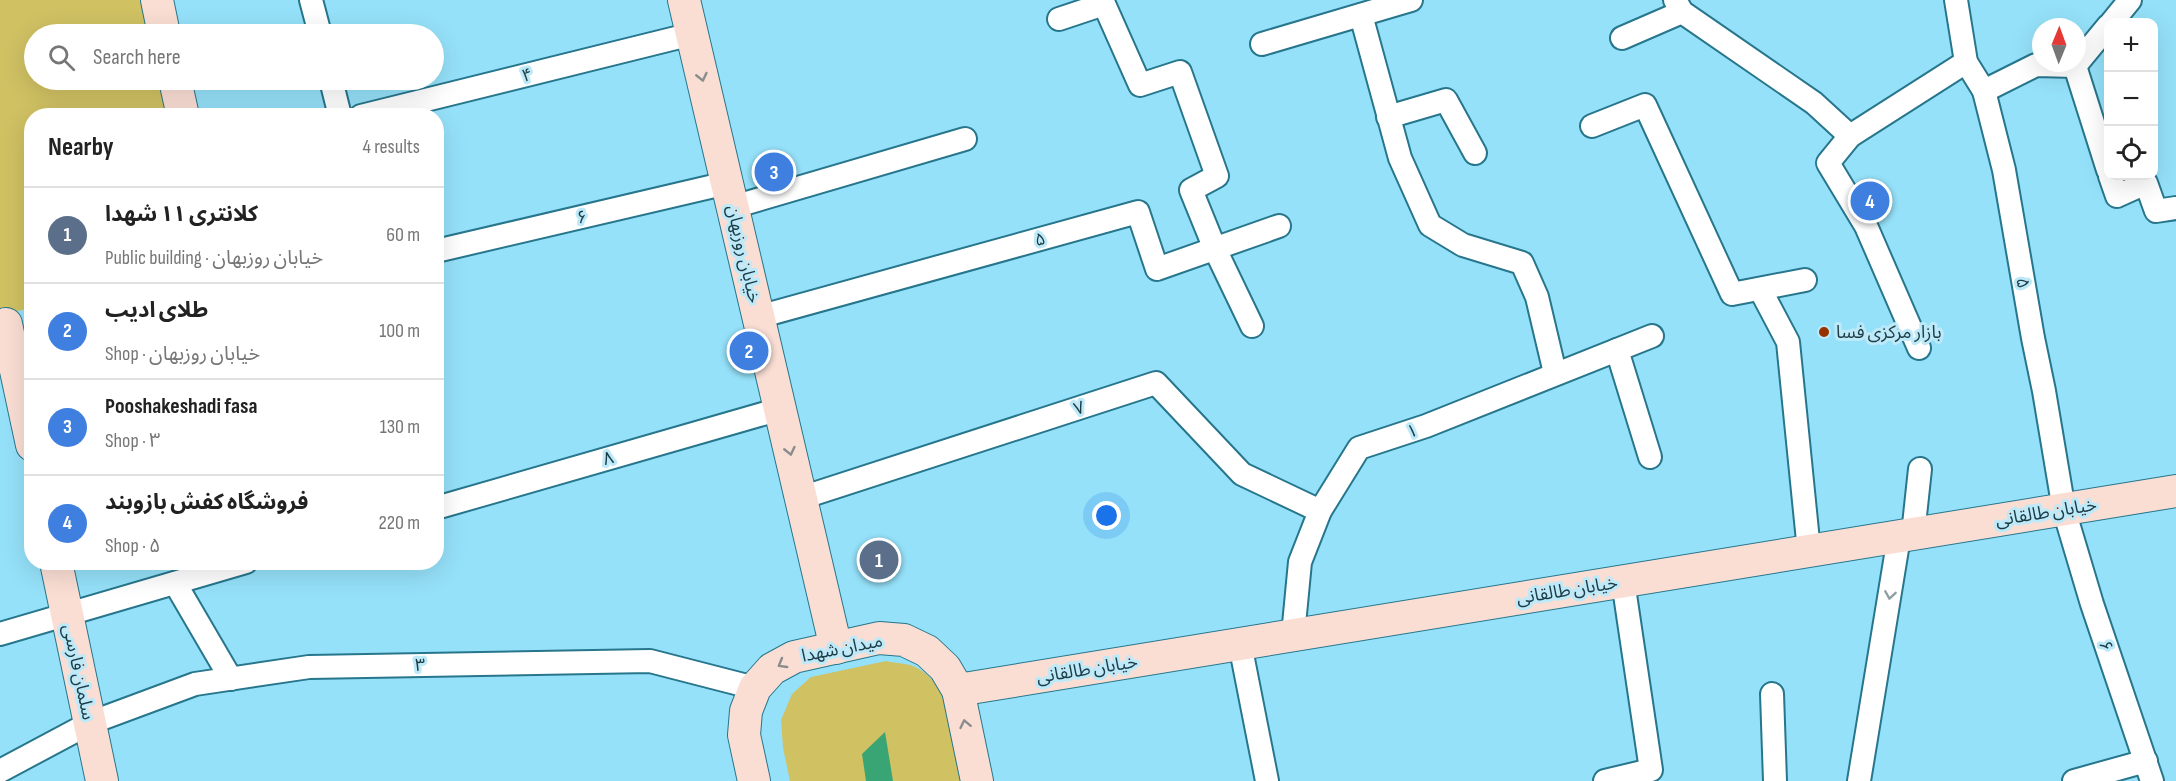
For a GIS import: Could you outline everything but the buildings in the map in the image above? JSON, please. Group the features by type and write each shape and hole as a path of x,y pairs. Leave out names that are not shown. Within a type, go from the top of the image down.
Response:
{"street":[{"path":"157,0 162,24"},
{"path":"311,0 317,24"},
{"name":"خیابان روزبهان","path":"684,0 836,648"},
{"path":"1919,348 1866,226 1828,163 1850,136 1965,62 1956,0"},
{"path":"2115,18 2130,0"},
{"path":"1263,44 1362,15 1397,2"},
{"path":"1059,19 1104,4 1140,85 1180,72 1217,177 1191,190 1215,249 1252,326"},
{"path":"1623,38 1678,6 1814,103 1850,136"},
{"path":"1362,15 1400,158 1430,225 1463,245 1522,263 1537,297 1556,374"},
{"path":"2086,53 2104,32"},
{"name":"۴","path":"393,108 692,34"},
{"name":"۵","path":"1965,62 1984,91 2004,170 2064,510"},
{"path":"1984,91 2032,67"},
{"path":"2077,72 2104,155"},
{"path":"177,90 181,108"},
{"path":"334,90 338,108"},
{"path":"1388,117 1446,100 1475,153"},
{"path":"1592,126 1645,105 1732,294 1805,280"},
{"path":"730,195 965,139"},
{"path":"2111,180 2117,196 2146,183 2156,211 2176,208"},
{"name":"۶","path":"444,249 730,195"},
{"name":"۵","path":"758,317 1138,212 1157,269 1280,226"},
{"path":"1760,289 1788,342 1809,551"},
{"path":"13,323 24,394"},
{"name":"۱","path":"1293,635 1300,562 1320,511 1359,448 1426,426 1652,336"},
{"path":"1617,350 1650,457"},
{"name":"۷","path":"801,498 1155,383 1242,474 1320,511"},
{"name":"۸","path":"444,506 780,409"},
{"path":"1859,781 1920,469"},
{"name":"خیابان طالقانی","path":"958,690 2176,491"},
{"name":"۶","path":"2064,510 2092,604 2149,771"},
{"name":"سلمان فارسی","path":"58,570 102,781"},
{"path":"0,634 219,570"},
{"path":"1605,781 1652,770 1623,581"},
{"path":"175,583 231,679"},
{"name":"میدان شهدا","path":"754,781 744,735 746,711 756,688 772,669 794,657 879,638 904,640 927,651 945,668 958,690 977,781"},
{"path":"1240,644 1267,781"},
{"name":"۳","path":"90,723 195,684 309,667 650,661 756,688"},
{"path":"1772,694 1775,781"},
{"path":"0,771 90,723"},
{"path":"2074,781 2149,771"}],"shaded area":[{"path":"0,0 145,0 151,24 24,24 24,90 166,90 170,108 24,108 24,310 0,315"},
{"path":"886,661 913,666 926,674 936,686 944,700 954,733 962,781 790,781 783,748 781,720 792,694 811,677"},
{"path":"885,732 893,781 866,781 862,754"}],"place":[{"name":"Pooshakeshadi fasa","path":"774,172"},
{"name":"فروشگاه کفش بازوبند","path":"1870,201"},
{"name":"بازار مرکزی فسا","path":"1824,332"},
{"name":"طلای ادیب","path":"749,351"},
{"name":"کلانتری ۱۱ شهدا","path":"879,560"}]}
